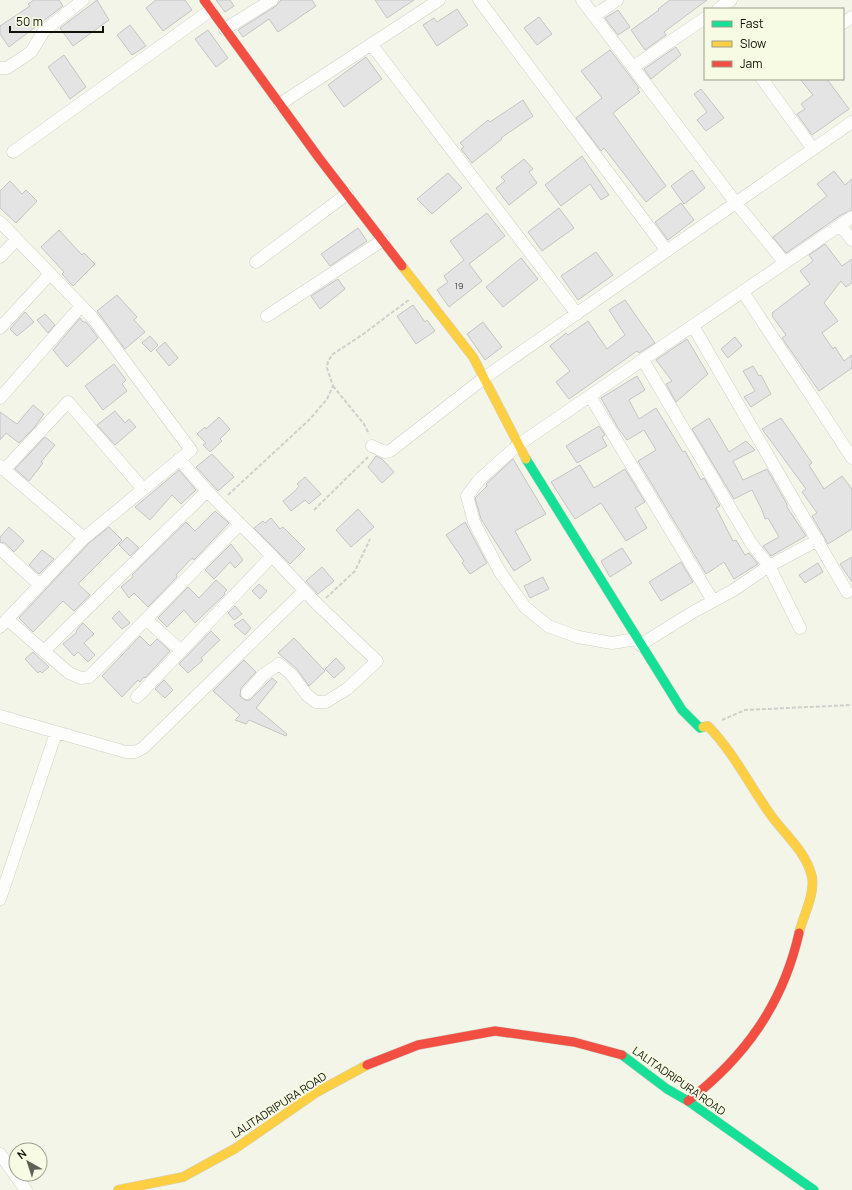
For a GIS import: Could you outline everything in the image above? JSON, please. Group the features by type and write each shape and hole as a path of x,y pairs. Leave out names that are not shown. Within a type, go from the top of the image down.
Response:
{"street":[{"path":"0,68 7,68 31,52 44,31 83,0"},
{"path":"225,29 272,0"},
{"path":"280,104 439,0"},
{"path":"479,0 667,251"},
{"path":"582,0 736,203 785,263"},
{"path":"594,16 617,0"},
{"path":"719,8 731,0"},
{"path":"13,152 208,5 347,194 473,357 518,445 638,642 682,710 700,728 708,726 720,737 769,813 806,860 812,879 808,902 802,920 796,954 787,977 763,1021 746,1045 706,1089 688,1101"},
{"path":"633,67 704,19"},
{"path":"371,44 577,314"},
{"path":"763,80 813,150"},
{"path":"372,446 386,452 390,451 484,378 852,122"},
{"path":"256,262 347,194"},
{"path":"818,540 769,566 732,591 638,642 612,643 578,637 548,626 525,608 500,572 474,522 467,496 480,479 518,445 852,217"},
{"path":"0,222 92,317 191,450 84,538 4,623 44,651 69,673 81,678 89,677 240,524"},
{"path":"840,225 852,240"},
{"path":"0,257 16,239"},
{"path":"267,316 383,240"},
{"path":"0,328 50,274"},
{"path":"743,292 852,458"},
{"path":"0,398 81,306"},
{"path":"692,326 848,592"},
{"path":"643,360 751,543 769,566 800,628"},
{"path":"590,396 713,601"},
{"path":"84,538 2,468 68,402 143,489"},
{"path":"179,459 206,491 220,502 304,591 374,656 377,661 355,682 326,702 316,702 307,695 291,674 279,664 263,675 247,693"},
{"path":"44,651 206,491"},
{"path":"0,549 40,585"},
{"path":"137,697 272,556"},
{"path":"0,716 126,752 135,752 143,748 304,591"},
{"path":"146,619 181,651"},
{"path":"0,899 56,732"},
{"name":"LALITADRIPURA ROAD","path":"118,1190 183,1177 236,1148 317,1092 372,1062 418,1044 495,1031 574,1042 625,1056 667,1089 688,1101 814,1190"},
{"path":"0,1154 26,1190"}],"path":[{"path":"314,510 363,463 372,452 371,439 364,424 333,386 327,368 328,361 333,354 362,335 422,290"},
{"path":"220,502 310,419 327,398 333,386"},
{"path":"318,605 355,571 370,539"},
{"path":"708,726 745,710 852,705"}],"building":[{"path":"34,0 59,0 63,6 9,47 0,34 0,26 30,6 28,4"},
{"path":"97,0 109,20 73,46 60,28"},
{"path":"156,0 185,0 192,10 163,31 146,8"},
{"path":"216,0 230,0 234,6 225,12"},
{"path":"281,0 312,0 316,6 278,32 269,19 243,37 238,30 276,6"},
{"path":"375,0 414,0 387,18"},
{"path":"670,0 707,0 664,32 666,35 645,50 631,30 659,10 658,9"},
{"path":"457,9 468,25 437,46 423,25 434,18 437,22"},
{"path":"618,10 630,27 618,35 605,18"},
{"path":"539,17 552,34 537,45 524,28"},
{"path":"130,25 146,46 132,55 117,35"},
{"path":"208,30 228,58 216,67 195,39"},
{"path":"676,47 681,55 651,79 644,69"},
{"path":"610,50 639,88 637,89 640,92 613,113 666,186 646,202 604,148 601,151 576,118 602,98 581,71"},
{"path":"64,55 86,87 70,99 48,67"},
{"path":"366,57 382,79 344,107 328,85"},
{"path":"801,80 828,80 849,109 812,135 797,114 805,109 801,104 813,95"},
{"path":"701,89 724,118 706,131 697,120 707,112 694,94"},
{"path":"523,100 533,116 501,138 502,139 472,163 461,149 464,147 460,143 488,120 490,122"},
{"path":"582,156 609,195 601,200 590,184 561,206 545,185"},
{"path":"524,159 533,169 529,172 537,183 509,205 496,188 505,181 501,177"},
{"path":"692,170 705,188 684,204 671,186"},
{"path":"834,171 845,185 852,179 852,210 841,215 786,253 773,237 827,196 817,184"},
{"path":"448,173 462,188 432,214 417,199"},
{"path":"10,181 22,194 26,190 37,201 16,223 0,208 0,191"},
{"path":"681,203 694,220 668,240 655,222"},
{"path":"559,208 574,228 542,251 528,232"},
{"path":"487,213 505,236 469,264 482,281 449,307 437,290 448,282 444,276 464,260 450,241"},
{"path":"358,228 367,241 330,266 321,254"},
{"path":"59,230 82,255 84,253 95,264 73,286 62,274 64,272 41,247"},
{"path":"825,244 842,266 852,259 852,283 846,287 841,281 824,303 838,321 822,333 833,349 835,347 844,361 852,355 852,368 819,391 782,338 786,335 772,316 772,313 810,284 800,271 813,261 809,255"},
{"path":"596,252 613,275 578,300 561,276"},
{"path":"521,258 538,279 503,307 486,287"},
{"path":"338,279 345,289 320,309 311,296"},
{"path":"117,295 137,317 134,320 145,332 125,349 97,311"},
{"path":"625,300 655,343 639,353 637,351 569,399 556,382 570,371 550,346 566,333 568,335 588,321 607,349 625,335 609,310"},
{"path":"413,305 425,322 427,320 435,331 416,344 397,316"},
{"path":"25,312 34,322 17,336 10,329"},
{"path":"45,314 55,325 48,333 37,320"},
{"path":"80,318 83,322 86,322 98,338 67,367 53,350"},
{"path":"483,322 502,347 485,360 467,334"},
{"path":"150,336 158,345 151,352 142,343"},
{"path":"735,337 742,346 728,358 721,349"},
{"path":"687,339 708,374 676,402 666,384 672,381 656,360"},
{"path":"165,342 178,358 169,366 156,350"},
{"path":"114,364 126,380 122,384 127,391 103,410 85,386"},
{"path":"753,366 759,376 761,375 771,394 751,407 744,397 755,391 743,371"},
{"path":"637,376 645,390 629,400 639,419 656,408 683,452 685,451 701,480 704,478 720,506 716,508 733,541 736,540 745,555 749,553 758,564 734,579 724,562 706,574 638,461 656,450 644,430 627,440 618,428 601,398"},
{"path":"33,405 44,414 34,428 19,443 6,433 0,440 0,412 17,424"},
{"path":"115,411 125,423 129,419 136,427 115,445 97,425"},
{"path":"219,417 230,429 220,439 222,441 210,452 203,445 206,443 197,434 205,427 206,429"},
{"path":"709,418 729,452 746,441 755,450 733,461 743,480 767,469 787,504 787,507 806,536 771,556 763,546 779,537 768,518 765,519 752,490 734,499 692,429"},
{"path":"781,418 812,463 809,465 824,489 842,476 852,489 852,529 828,544 812,516 817,513 802,492 806,489 762,429"},
{"path":"599,426 605,435 602,437 607,446 577,463 566,446"},
{"path":"45,437 55,445 41,462 43,463 29,481 15,469"},
{"path":"212,454 234,477 218,491 196,467"},
{"path":"376,456 382,459 394,472 382,483 368,467"},
{"path":"513,459 546,514 515,531 531,560 514,571 481,519 475,498 487,486 486,484"},
{"path":"580,465 594,488 625,469 645,502 635,508 647,528 626,541 601,503 575,519 551,482"},
{"path":"179,470 196,490 181,504 172,495 150,520 135,507"},
{"path":"305,477 321,494 309,504 305,500 291,511 283,501 296,490 299,486 297,484"},
{"path":"358,509 374,527 351,547 336,530"},
{"path":"215,511 229,523 194,560 192,558 176,575 177,577 148,607 134,593 129,598 121,587 133,577 132,575 186,522 195,531"},
{"path":"271,518 280,529 283,527 305,549 290,564 254,528 263,521 265,523"},
{"path":"465,522 487,563 470,574 462,563 464,561 446,535"},
{"path":"9,527 24,541 14,552 5,543 0,542 0,537"},
{"path":"109,527 122,540 78,584 90,595 74,611 63,601 33,632 19,618 89,543"},
{"path":"127,537 139,548 130,556 119,545"},
{"path":"231,544 243,560 235,568 230,562 214,579 205,570"},
{"path":"622,548 632,563 610,577 601,561"},
{"path":"42,550 54,559 39,574 29,565"},
{"path":"852,557 852,582 840,564"},
{"path":"681,562 693,582 661,601 649,582"},
{"path":"818,563 823,572 805,583 799,575"},
{"path":"322,567 334,581 318,594 306,581"},
{"path":"543,577 549,589 530,598 524,586"},
{"path":"216,580 227,590 224,593 225,594 195,623 184,610 167,627 158,618 188,587 199,598"},
{"path":"259,584 267,591 260,599 252,591"},
{"path":"235,606 242,614 234,620 228,613"},
{"path":"119,611 130,623 122,629 112,618"},
{"path":"243,619 251,628 245,635 234,625"},
{"path":"83,623 94,634 84,643 95,655 88,662 78,652 74,656 63,644 77,632 76,631"},
{"path":"211,631 220,640 201,658 203,660 188,673 179,664"},
{"path":"140,636 150,646 157,639 170,651 145,678 144,677 140,682 138,680 122,697 102,676"},
{"path":"294,638 325,671 309,686 296,668 278,653"},
{"path":"33,652 49,667 42,673 40,671 38,673 25,659"},
{"path":"336,658 345,668 334,678 325,669"},
{"path":"244,660 256,672 241,688 240,696 245,700 250,700 272,678 277,682 256,708 287,734 286,736 249,720 246,724 235,720 240,715 213,691"},
{"path":"164,680 173,690 165,698 155,689"}],"traffic: fast":[{"path":"526,459 682,710 700,728 703,727"},
{"path":"622,1055 667,1089 688,1101 814,1190"}],"traffic: slow":[{"path":"402,266 473,357 526,459"},
{"path":"703,727 708,726 725,746 770,814 805,859 812,877 812,891 799,933"},
{"path":"118,1190 183,1177 236,1148 317,1092 367,1065"}],"traffic: jam":[{"path":"204,0 319,158 402,266"},
{"path":"688,1101 727,1066 759,1027 772,1006 783,983 792,959 799,933"},
{"path":"367,1065 418,1045 495,1031 574,1042 622,1055"}]}
